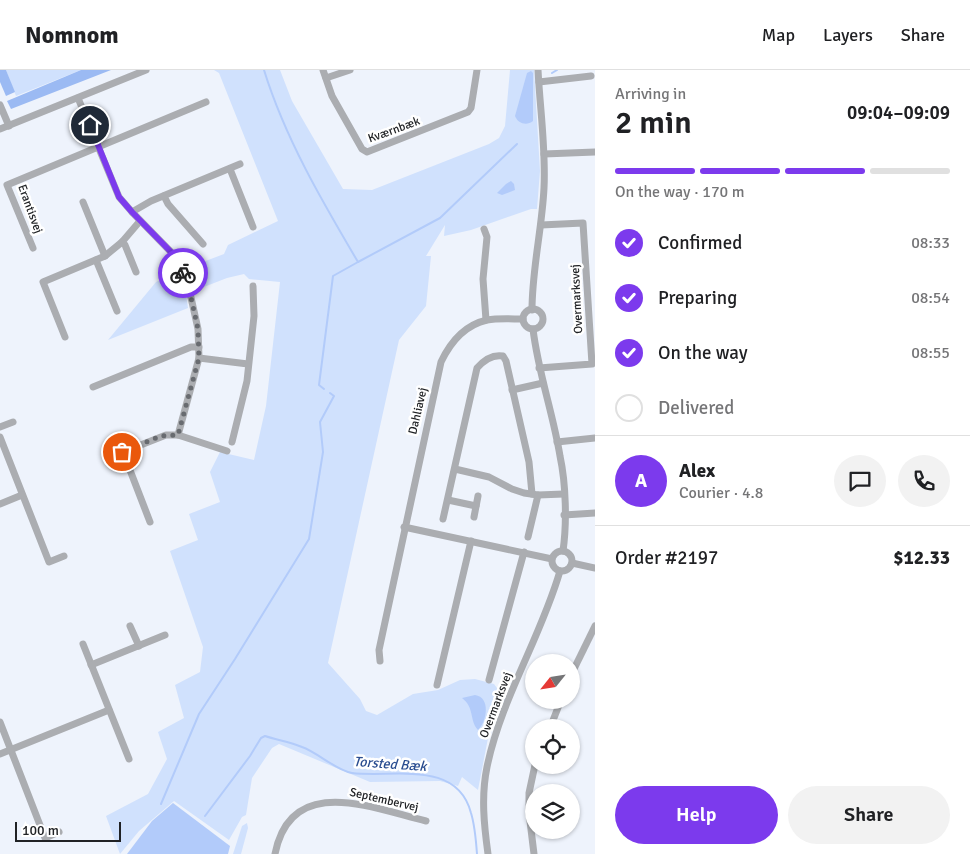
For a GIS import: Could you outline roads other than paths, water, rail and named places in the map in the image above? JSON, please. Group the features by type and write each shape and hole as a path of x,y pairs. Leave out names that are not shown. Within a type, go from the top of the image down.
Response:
{"street":[{"path":"0,129 146,70"},
{"name":"Kværnbæk","path":"323,70 332,96 362,149 367,152 468,112 471,108 477,70"},
{"path":"326,78 350,70"},
{"path":"532,310 532,290 541,226 544,187 544,154 538,70"},
{"path":"539,82 591,76"},
{"path":"78,98 119,197 165,246 180,267 188,284 198,329 199,358 178,435"},
{"name":"Erantisvej","path":"33,248 7,185 206,102"},
{"path":"0,105 9,126"},
{"path":"544,154 595,152"},
{"path":"132,212 138,207 240,164"},
{"path":"230,169 253,227"},
{"path":"164,196 168,204 203,244"},
{"path":"83,202 105,256"},
{"path":"65,337 42,282 105,256 122,242 140,221"},
{"name":"Overmarksvej","path":"539,368 592,364 584,223 541,226"},
{"path":"484,230 487,237 483,280 486,320"},
{"path":"122,242 136,272"},
{"path":"96,260 117,311"},
{"path":"232,442 244,398 254,316 253,286"},
{"path":"532,310 538,312 542,320 539,326 533,329 527,327 523,319 525,314 532,310"},
{"name":"Dahliavej","path":"380,661 379,650 404,527 441,362 446,350 462,333 486,320 523,319"},
{"path":"533,329 539,368 562,465 564,494 563,551"},
{"path":"93,387 191,347 199,347"},
{"path":"443,519 477,368 492,356 503,356 506,361 535,495 528,537"},
{"path":"199,358 248,364"},
{"path":"512,390 543,383"},
{"path":"0,427 14,422"},
{"path":"150,522 122,452 161,436 178,435 227,451"},
{"path":"0,438 48,562 64,556"},
{"path":"558,442 595,438"},
{"path":"455,469 488,477 512,489 535,495 564,494"},
{"path":"0,504 22,495"},
{"path":"474,516 478,496"},
{"path":"448,500 476,506"},
{"path":"564,515 595,513"},
{"path":"404,527 552,559"},
{"path":"437,685 471,542"},
{"path":"563,551 570,555 572,563 567,569 560,571 554,566 552,559 556,553 563,551"},
{"path":"489,680 524,552"},
{"path":"572,563 595,568"},
{"name":"Overmarksvej","path":"488,854 483,799 486,768 494,740 547,612 560,571"},
{"path":"130,626 138,646"},
{"path":"580,657 595,626"},
{"path":"91,665 165,635"},
{"path":"83,644 129,759"},
{"path":"0,754 109,710"},
{"path":"0,722 46,838 60,832"},
{"path":"533,774 529,793 534,854"},
{"name":"Septembervej","path":"275,854 280,835 293,816 320,803 347,802 426,821"}],"waterway":[{"path":"264,70 293,145 358,262 333,276 319,385 324,389"},
{"path":"552,73 557,70"},
{"path":"358,262 440,218 517,144"},
{"path":"161,804 199,714 309,539 323,452 320,422 334,396 330,393"},
{"name":"Torsted Bæk","path":"205,816 250,756 261,738 265,736 308,749 346,772 422,775 438,778 452,785 464,796 471,813 477,854"}]}
